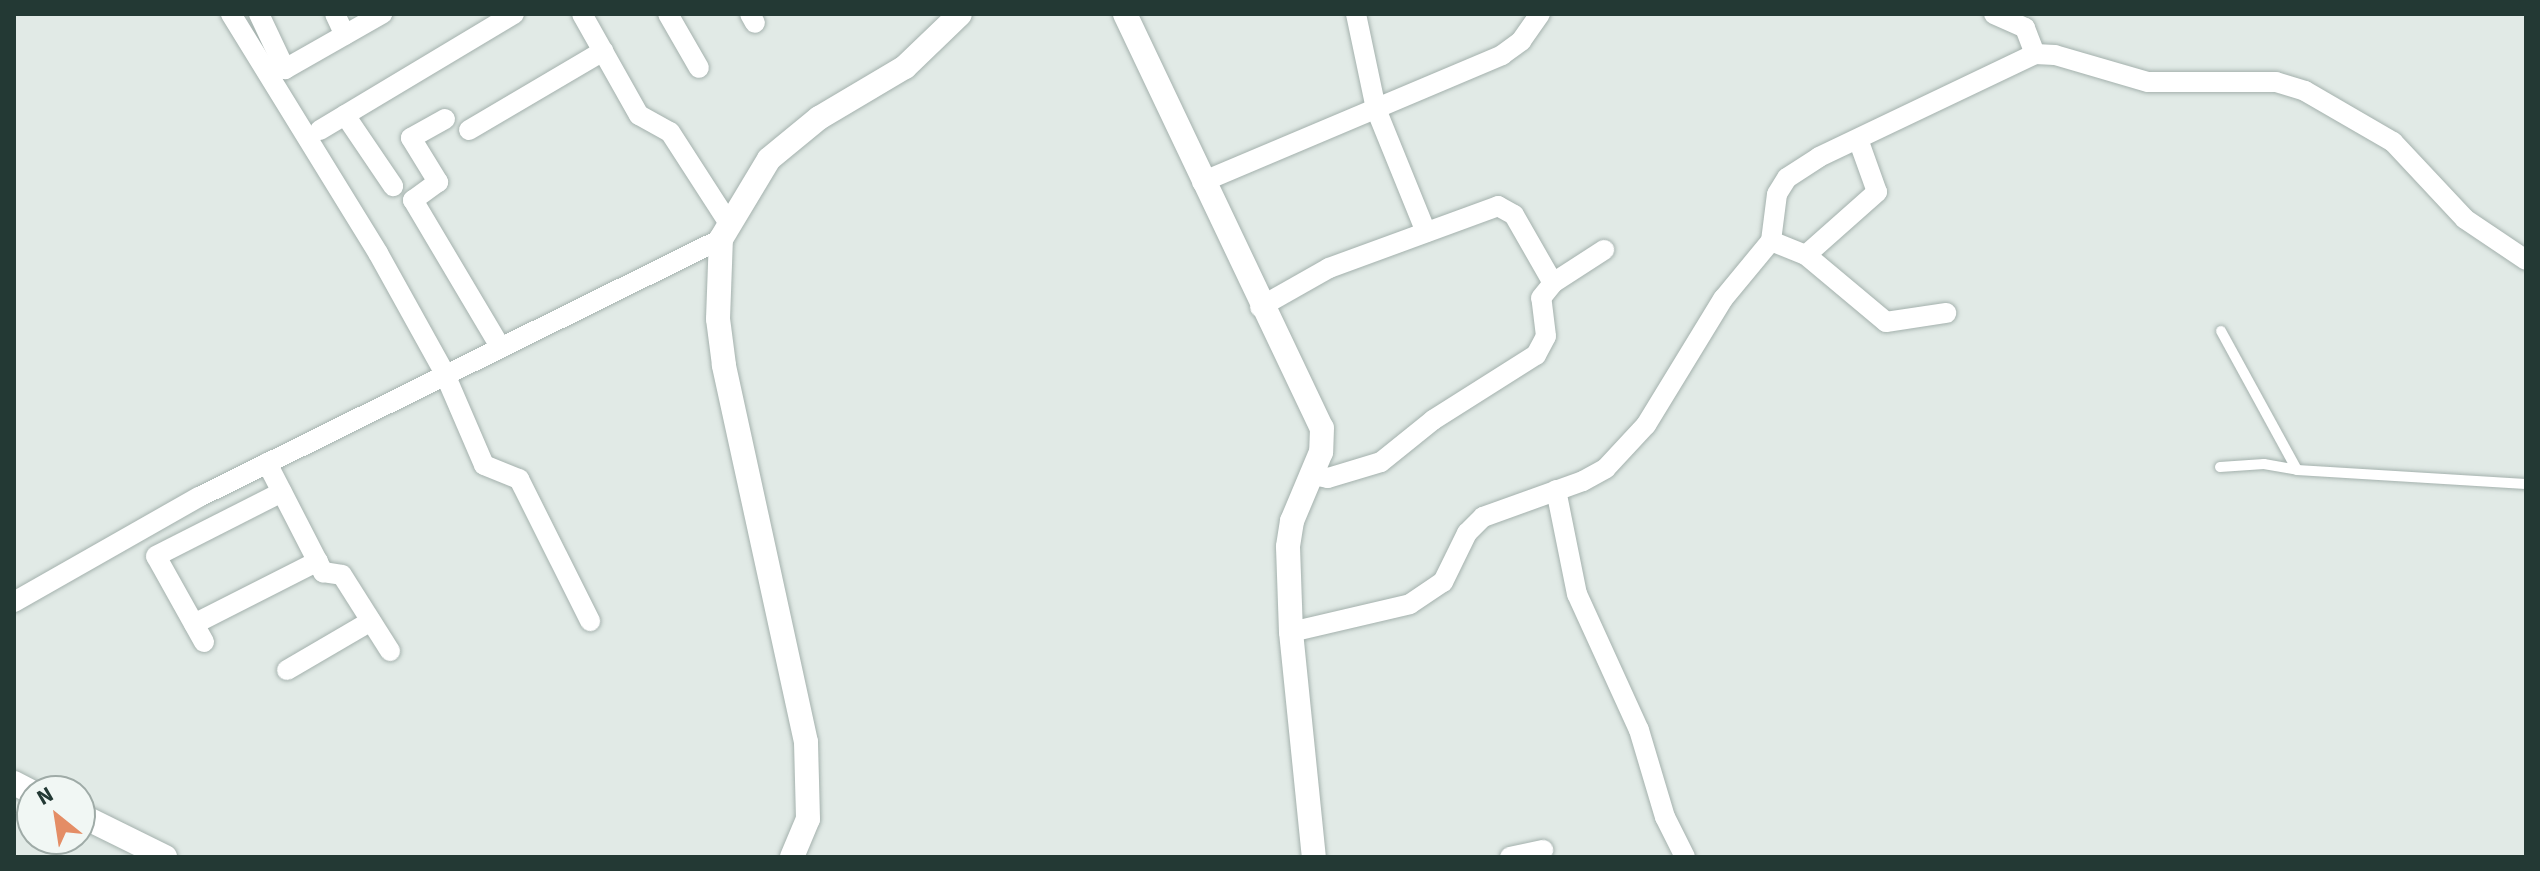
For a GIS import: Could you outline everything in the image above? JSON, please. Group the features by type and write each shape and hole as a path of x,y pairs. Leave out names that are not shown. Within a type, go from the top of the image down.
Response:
{"street":[{"path":"231,14 444,372 484,465 519,479 590,621"},
{"path":"259,14 285,69 382,14"},
{"path":"335,14 345,35"},
{"path":"320,130 514,14"},
{"path":"582,14 639,115 670,132 724,230"},
{"path":"668,14 699,68"},
{"path":"792,857 808,819 806,742 724,365 718,319 724,230 769,159 791,138 905,67 960,14"},
{"path":"1125,14 1260,307 1319,415 1323,441 1313,475 1289,533 1291,632 1314,857"},
{"path":"1356,14 1376,109 1426,232"},
{"path":"1202,182 1502,55 1540,14"},
{"path":"1994,14 2025,28 2035,54"},
{"path":"469,130 603,51"},
{"path":"1291,632 1418,600 1443,582 1467,533 1483,517 1606,468 1646,425 1723,299 1771,241 1777,194 1787,178 1858,139 2035,54 2055,55 2148,82 2276,82 2305,91 2393,142 2465,219 2526,260"},
{"path":"345,115 393,186"},
{"path":"445,119 411,138 438,182 413,200 499,345"},
{"path":"1806,255 1877,192 1858,139"},
{"path":"1260,307 1329,268 1505,207 1553,283"},
{"path":"14,602 267,463 724,230"},
{"path":"1771,241 1806,255 1886,322 1946,313"},
{"path":"1313,475 1328,478 1381,462 1433,420 1536,355 1546,336 1541,298 1553,283 1604,250"},
{"path":"267,463 323,572 342,575 390,651"},
{"path":"1556,490 1577,594 1639,730 1665,817 1685,857"},
{"path":"282,492 156,556 199,633 318,561"},
{"path":"287,670 371,621"},
{"path":"96,823 165,857"},
{"path":"1510,857 1543,850"}],"lane":[{"path":"2221,331 2297,470"},
{"path":"2220,467 2264,464 2297,470 2526,484"}]}
